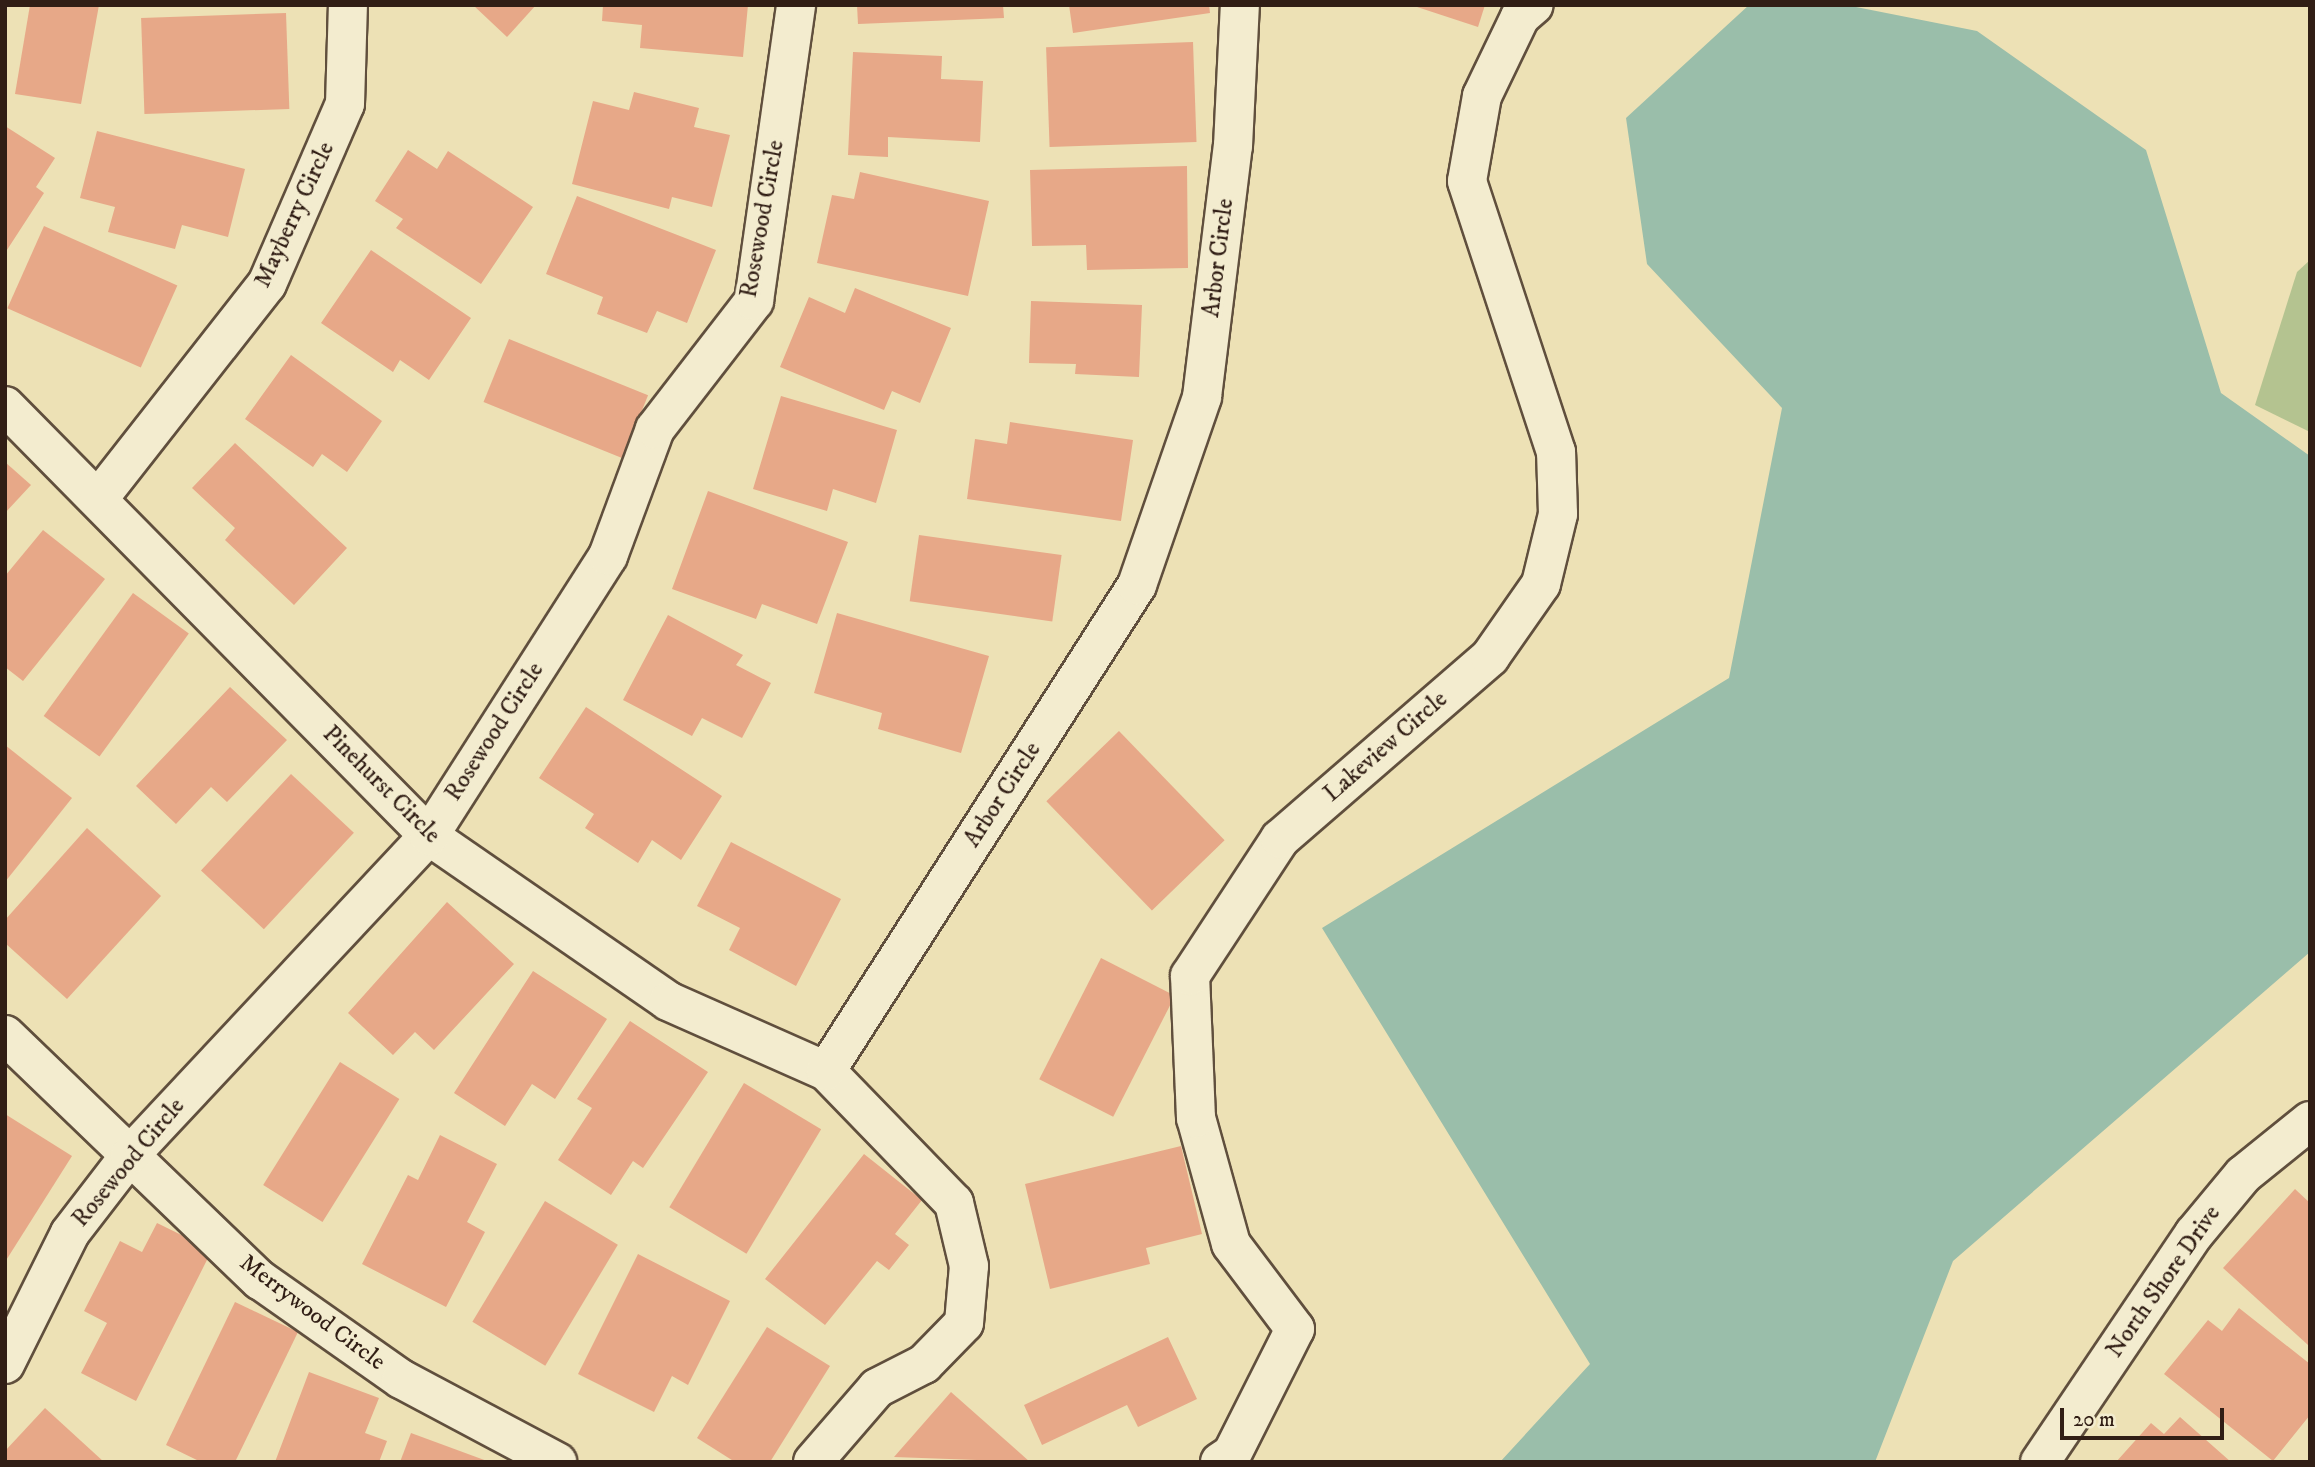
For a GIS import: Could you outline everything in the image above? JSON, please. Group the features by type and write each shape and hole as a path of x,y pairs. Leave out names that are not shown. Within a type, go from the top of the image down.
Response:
{"street":[{"name":"Mayberry Circle","path":"99,498 267,284 345,104 348,5"},
{"name":"Rosewood Circle","path":"5,1364 70,1233 130,1154 429,836 608,556 655,429 754,301 796,5"},
{"name":"Arbor Circle","path":"826,1071 1137,585 1202,397 1233,146 1240,5"},
{"name":"Lakeview Circle","path":"1220,1462 1232,1454 1295,1329 1231,1244 1196,1118 1190,976 1280,839 1490,657 1541,584 1558,514 1556,452 1467,181 1482,96 1520,17 1534,5"},
{"name":"Pinehurst Circle","path":"5,406 99,498 429,836 668,1001 826,1071"},
{"name":"Merrywood Circle","path":"5,1035 260,1280 401,1379 557,1462"},
{"path":"813,1462 877,1388 923,1364 964,1323 969,1266 954,1202 826,1071"},
{"name":"North Shore Drive","path":"2040,1462 2194,1234 2243,1175 2310,1121"}],"shaded area":[{"path":"1749,5 1846,5 1977,31 2146,150 2221,393 2310,456 2310,952 1953,1261 1875,1462 1500,1462 1590,1364 1322,928 1729,678 1782,408 1647,264 1626,118"},
{"path":"2310,260 2310,432 2255,405 2297,272"}],"building":[{"path":"30,5 99,5 81,104 15,94"},
{"path":"473,5 536,5 507,37"},
{"path":"603,5 748,5 743,57 640,48 642,25 602,21"},
{"path":"857,5 1003,5 1004,18 858,24"},
{"path":"1069,5 1209,5 1210,13 1073,33"},
{"path":"1411,5 1485,5 1478,27"},
{"path":"286,13 289,109 144,114 141,18"},
{"path":"1193,42 1196,142 1050,147 1046,47"},
{"path":"853,52 942,56 941,79 983,81 980,142 888,137 888,157 848,155"},
{"path":"634,92 699,108 694,127 730,135 712,207 672,197 669,209 572,184 593,101 629,110"},
{"path":"5,126 55,158 36,187 44,193 5,253"},
{"path":"97,131 245,169 228,237 182,225 175,249 108,232 115,207 80,198"},
{"path":"408,150 437,169 448,151 533,207 481,284 396,228 403,219 375,201"},
{"path":"1187,166 1188,268 1087,270 1086,245 1032,246 1030,170"},
{"path":"860,172 989,201 968,296 817,263 832,195 854,199"},
{"path":"577,196 716,250 687,323 657,311 647,333 597,314 603,297 546,274"},
{"path":"44,226 177,285 141,368 7,308"},
{"path":"371,250 471,318 429,380 400,360 393,372 321,323"},
{"path":"855,288 951,328 920,403 892,391 884,410 780,367 809,297 845,313"},
{"path":"1031,301 1142,305 1139,377 1075,374 1076,364 1029,363"},
{"path":"509,339 648,395 623,458 484,402"},
{"path":"291,355 382,421 347,472 322,454 313,467 245,419"},
{"path":"781,396 897,430 876,503 833,489 827,511 753,489"},
{"path":"1010,422 1133,440 1121,521 967,499 975,439 1007,444"},
{"path":"235,443 347,548 294,605 225,540 235,528 192,488"},
{"path":"5,462 31,485 5,513"},
{"path":"708,491 848,542 817,624 762,604 756,619 672,589"},
{"path":"43,530 105,579 23,681 5,667 5,576"},
{"path":"919,535 1062,555 1052,621 910,601"},
{"path":"133,593 189,634 99,757 44,716"},
{"path":"837,613 989,656 961,753 878,729 882,713 814,693"},
{"path":"668,615 743,655 736,665 771,683 742,738 702,718 692,736 623,700"},
{"path":"230,687 287,740 227,802 211,787 176,824 136,786"},
{"path":"586,707 722,796 681,860 652,840 638,863 585,828 594,814 539,778"},
{"path":"1119,731 1225,840 1152,911 1046,801"},
{"path":"5,745 72,798 5,882"},
{"path":"291,774 354,833 264,929 201,871"},
{"path":"87,828 161,896 67,999 5,943 5,920"},
{"path":"731,842 841,899 796,986 729,950 740,928 697,906"},
{"path":"447,902 514,964 434,1050 415,1032 393,1055 348,1013"},
{"path":"1101,958 1175,996 1113,1117 1039,1079"},
{"path":"533,971 607,1019 555,1099 532,1084 505,1126 454,1093"},
{"path":"630,1021 708,1072 643,1168 633,1161 611,1195 558,1160 592,1108 577,1099"},
{"path":"340,1062 399,1099 323,1222 263,1185"},
{"path":"744,1083 821,1129 746,1254 669,1207"},
{"path":"5,1114 72,1156 5,1262"},
{"path":"440,1135 497,1164 467,1222 485,1232 446,1307 362,1264 408,1175 418,1180"},
{"path":"1181,1146 1202,1234 1146,1248 1150,1264 1050,1289 1025,1184"},
{"path":"864,1154 922,1200 895,1234 909,1245 889,1270 877,1261 825,1325 765,1279"},
{"path":"2295,1189 2310,1203 2308,1345 2223,1268"},
{"path":"545,1201 618,1245 545,1366 472,1322"},
{"path":"157,1223 212,1250 136,1401 81,1373 107,1323 84,1311 120,1241 142,1252"},
{"path":"638,1254 730,1301 688,1385 672,1376 654,1412 578,1374"},
{"path":"235,1302 298,1332 235,1462 201,1462 166,1445"},
{"path":"2239,1308 2310,1364 2310,1415 2273,1461 2164,1374 2208,1320 2222,1331"},
{"path":"767,1327 830,1366 770,1462 735,1462 697,1438"},
{"path":"1168,1337 1197,1399 1138,1427 1127,1405 1042,1445 1024,1405"},
{"path":"309,1372 379,1398 365,1433 387,1441 379,1462 275,1462"},
{"path":"951,1392 1030,1462 894,1457"},
{"path":"45,1408 104,1462 5,1462 5,1451"},
{"path":"2180,1417 2231,1462 2116,1462 2151,1423 2164,1434"},
{"path":"411,1433 487,1461 487,1462 400,1462"}]}
